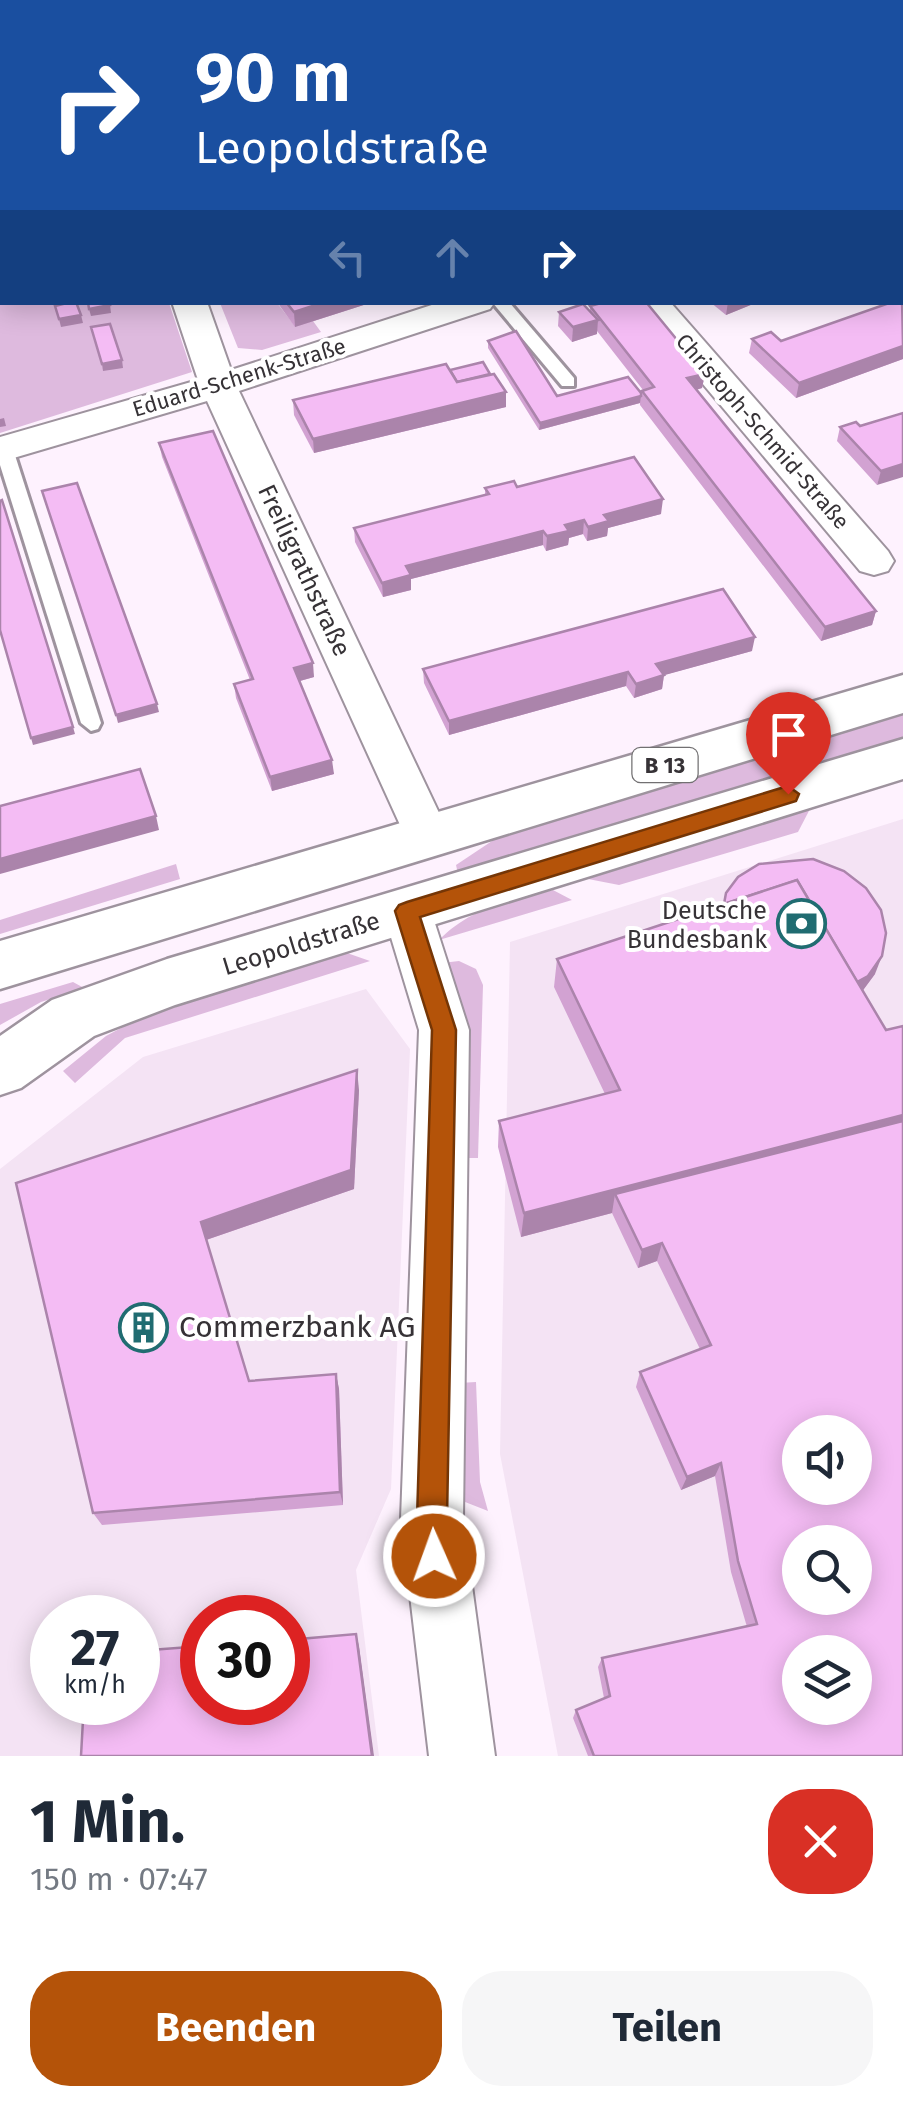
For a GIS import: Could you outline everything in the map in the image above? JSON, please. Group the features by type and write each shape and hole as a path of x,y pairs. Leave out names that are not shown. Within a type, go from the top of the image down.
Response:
{"main road":[{"name":"B 13","path":"0,965 903,694"},
{"name":"Leopoldstraße","path":"0,1069 72,1018 110,1003 903,760"}],"street":[{"name":"Freiligrathstraße","path":"190,305 217,384 427,836"},
{"name":"Eduard-Schenk-Straße","path":"2,450 261,373 469,305"},
{"name":"Christoph-Schmid-Straße","path":"654,305 874,560"},
{"path":"407,911 444,1030 432,1519 462,1756"}],"lane":[{"path":"503,305 568,382"},
{"path":"2,450 92,723"}],"shaded area":[{"path":"0,305 170,305 192,372 0,433"},
{"path":"221,305 279,305 295,326 313,321 321,332 262,350 238,348"},
{"path":"903,714 903,738 458,874 456,865 501,835"},
{"path":"811,807 798,832 619,885 583,878"},
{"path":"903,819 903,1756 558,1756 500,1454 510,942"},
{"path":"176,864 180,879 0,934 0,920"},
{"path":"553,890 572,900 439,940 478,913"},
{"path":"347,953 370,961 125,1038 75,1083 63,1071 106,1036 151,1012"},
{"path":"459,961 476,969 483,985 478,1158 459,1158 442,963"},
{"path":"73,982 84,988 41,1002 0,1025 0,1004"},
{"path":"366,989 410,1049 391,1489 356,1570 379,1756 0,1756 0,1169 143,1057"},
{"path":"476,1382 480,1482 488,1511 460,1500 459,1383"}],"building":[{"path":"77,305 81,315 59,319 55,306"},
{"path":"288,305 316,305 294,312"},
{"path":"584,305 598,320 573,327 559,312"},
{"path":"648,305 705,374 687,378 876,611 825,627 642,391 654,387 590,306"},
{"path":"883,305 902,305 903,346 799,383 752,339 771,332 781,341"},
{"path":"110,324 122,360 102,364 91,327"},
{"path":"516,331 557,396 628,377 641,396 540,423 488,341"},
{"path":"483,362 490,374 457,382 450,370"},
{"path":"446,364 457,382 494,374 506,392 313,439 293,400"},
{"path":"903,413 903,464 881,471 840,427 856,422 860,426"},
{"path":"213,431 313,663 294,668 332,760 270,777 234,684 253,679 159,443"},
{"path":"634,457 663,499 604,515 609,521 588,527 584,520 565,525 569,531 547,536 543,531 406,566 411,575 382,583 354,528 489,494 485,488 514,481 517,487"},
{"path":"77,483 157,704 116,715 42,491"},
{"path":"2,500 73,727 31,738 0,630"},
{"path":"723,589 755,637 656,664 664,675 636,684 628,672 449,721 423,669"},
{"path":"140,769 156,816 0,859 0,806"},
{"path":"813,859 844,871 866,888 881,910 886,933 882,956 868,976 857,982 797,880 724,904 726,893 738,877 759,864"},
{"path":"797,880 886,1030 903,1026 903,1115 524,1213 499,1121 620,1090 557,959"},
{"name":"Commerzbank AG","path":"357,1070 351,1170 201,1222 249,1381 336,1374 340,1492 93,1513 16,1183"},
{"path":"903,1121 903,1756 594,1756 576,1710 610,1696 602,1658 757,1624 738,1561 721,1463 687,1477 640,1372 711,1345 662,1243 642,1250 615,1194"},
{"path":"356,1634 372,1756 81,1756 83,1725 160,1725 160,1649 180,1648 180,1725 310,1725 310,1638"}],"place":[{"name":"Deutsche Bundesbank","path":"802,924"},
{"name":"Commerzbank AG","path":"144,1327"}],"route":[{"path":"434,1556 444,1030 407,911 788,794"}]}
